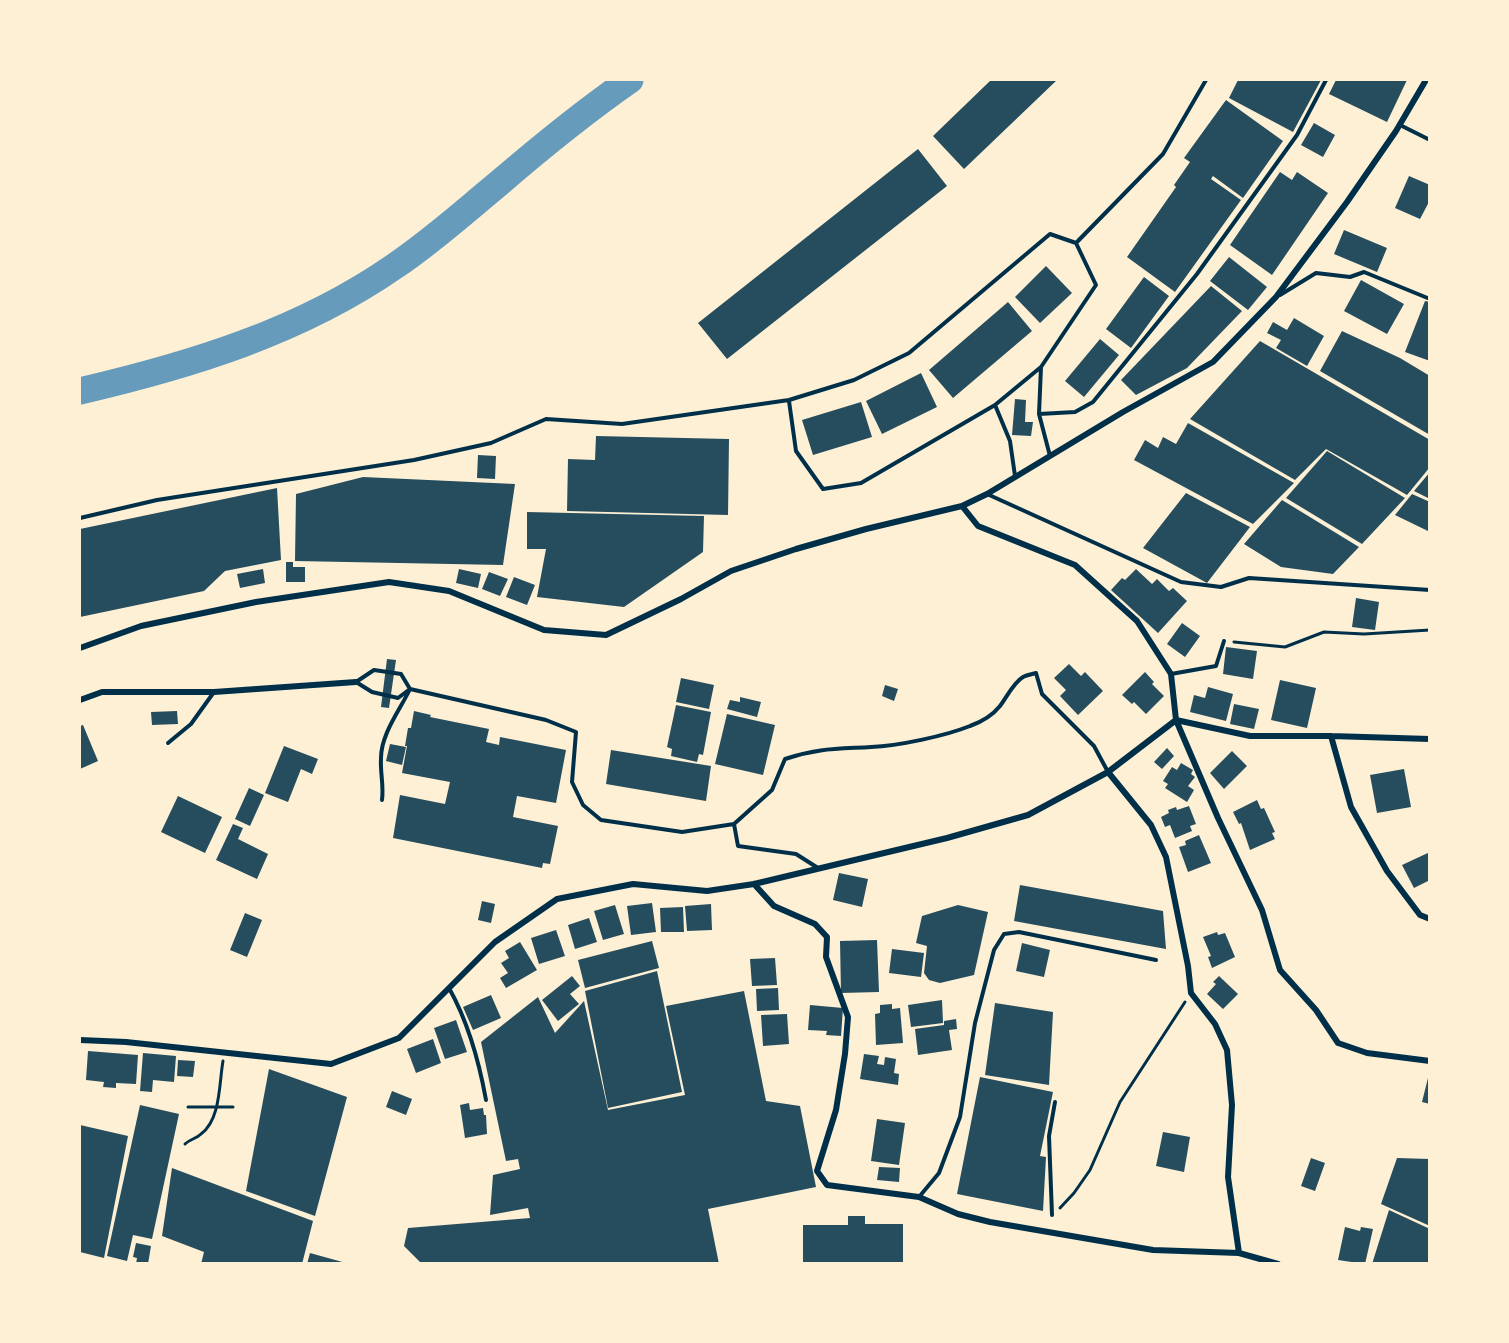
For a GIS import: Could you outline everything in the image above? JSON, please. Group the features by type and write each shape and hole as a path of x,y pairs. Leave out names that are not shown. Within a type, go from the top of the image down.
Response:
{"street":[{"path":"80,648 141,626 164,621 256,602 389,582 449,591 544,630 606,635 681,599 731,571 866,529 962,506 987,494 1213,362 1276,297 1347,202 1400,125 1426,80"},
{"path":"962,506 978,526 1074,565 1137,621 1172,674 1176,720 1218,818 1262,910 1280,970 1316,1010 1338,1042 1367,1053 1430,1061"},
{"path":"80,700 102,692 214,692 356,682"},
{"path":"80,1040 126,1042 331,1064 399,1038 495,942 556,899 633,884 706,891 754,884 947,838 1028,815 1108,771 1176,720 1250,736 1331,735 1430,739"},
{"path":"1331,735 1351,807 1387,871 1420,915 1430,919"},
{"path":"1108,771 1151,825 1166,857 1188,966 1191,993 1215,1024 1227,1050 1232,1105 1228,1177 1239,1253"},
{"path":"754,884 774,906 815,924 827,937 826,957 848,1017 836,1110 817,1171 827,1185 919,1197 958,1214 990,1222 1153,1250 1239,1253 1278,1263"}],"lane":[{"path":"1076,243 1163,154 1206,80"},
{"path":"1039,414 1075,412 1093,402 1197,274 1237,219 1297,135 1326,80"},
{"path":"1400,125 1430,140"},
{"path":"80,518 157,500 436,455 491,443 546,419 622,424 789,400 854,380 909,353 1050,234 1076,243 1096,285 1041,367 995,405 861,483 823,489 796,451 789,400"},
{"path":"1276,297 1316,273 1350,277 1364,272 1430,299"},
{"path":"1041,367 1039,414 1050,456"},
{"path":"995,405 1010,441 1015,477"},
{"path":"987,494 1181,582 1221,587 1249,578 1430,590"},
{"path":"1172,674 1216,666 1224,641"},
{"path":"410,689 398,698 372,692 356,682 374,670 401,674 410,689 546,720 576,732 572,782 583,805 601,820 682,832 734,824 772,790 785,759 826,749 904,743 969,727 988,718 1022,678 1036,673 1042,694 1094,746 1108,771"},
{"path":"382,800 384,785 381,758 385,739 410,689"},
{"path":"168,743 192,724 214,692"},
{"path":"734,824 738,846 796,854 818,868"},
{"path":"919,1197 939,1173 960,1117 975,1023 994,950 1004,934 1019,932 1156,960"},
{"path":"448,987 461,1010 481,1073 486,1100"},
{"path":"1052,1215 1049,1136 1055,1102"}],"path":[{"path":"1224,641 1286,647 1324,632 1364,634 1430,630"},
{"path":"1052,1215 1074,1193 1090,1170 1120,1102 1191,993"},
{"path":"185,1144 190,1139 201,1135 211,1124 216,1108 224,1054"},
{"path":"188,1107 234,1107"}],"building":[{"path":"991,80 1057,80 964,169 933,136"},
{"path":"1238,80 1321,80 1293,132 1229,98"},
{"path":"1336,80 1407,80 1387,122 1329,94"},
{"path":"1226,100 1283,141 1243,198 1213,176 1211,179 1241,200 1175,292 1127,257 1176,187 1174,185 1190,162 1184,158"},
{"path":"1314,123 1335,135 1323,157 1301,145"},
{"path":"918,149 947,186 727,359 698,323"},
{"path":"1280,172 1292,180 1297,172 1328,193 1272,275 1230,245"},
{"path":"1409,176 1430,185 1430,200 1420,219 1395,208"},
{"path":"1344,230 1387,248 1377,272 1334,254"},
{"path":"1229,257 1267,287 1248,310 1210,281"},
{"path":"1046,266 1072,293 1040,323 1015,297"},
{"path":"1144,277 1169,296 1131,348 1106,329"},
{"path":"1361,280 1404,304 1387,334 1344,311"},
{"path":"1211,286 1242,311 1187,368 1136,395 1121,380"},
{"path":"1425,301 1430,302 1430,361 1405,352"},
{"path":"1008,302 1032,331 953,398 929,370"},
{"path":"1294,318 1324,336 1307,366 1276,348 1281,340 1267,333 1273,322 1287,330"},
{"path":"1342,331 1400,358 1430,376 1430,435 1320,371"},
{"path":"1100,339 1119,355 1084,397 1065,381"},
{"path":"1260,341 1430,440 1430,467 1407,495 1326,449 1295,480 1190,419"},
{"path":"921,373 937,407 882,434 866,401"},
{"path":"1015,399 1026,400 1025,422 1033,422 1031,436 1012,435"},
{"path":"861,402 872,437 813,455 802,420"},
{"path":"1188,423 1294,483 1253,524 1134,460 1145,440 1158,448 1163,437 1176,444"},
{"path":"596,436 729,439 728,515 567,511 568,459 595,460"},
{"path":"1327,451 1405,498 1362,544 1286,498"},
{"path":"478,455 496,456 495,479 477,478"},
{"path":"1430,472 1430,499 1414,491"},
{"path":"363,477 515,484 503,565 295,561 296,494"},
{"path":"277,488 281,560 225,571 204,591 80,617 80,529"},
{"path":"1186,493 1250,527 1207,583 1143,548"},
{"path":"1412,494 1430,502 1430,532 1395,515"},
{"path":"1282,500 1359,547 1333,574 1281,567 1244,544"},
{"path":"527,512 704,516 703,552 624,607 537,597 546,549 527,549"},
{"path":"286,562 293,562 293,567 305,567 305,582 286,582"},
{"path":"263,569 265,583 240,588 237,574"},
{"path":"459,569 481,574 478,588 456,583"},
{"path":"1136,569 1152,584 1157,579 1169,591 1173,588 1187,601 1158,633 1111,590 1122,578 1125,580"},
{"path":"489,572 508,579 500,596 482,589"},
{"path":"514,577 535,585 527,605 506,597"},
{"path":"1356,598 1379,602 1375,630 1352,627"},
{"path":"1182,623 1200,636 1185,657 1167,644"},
{"path":"1226,647 1257,651 1253,679 1223,674"},
{"path":"387,659 396,660 389,708 381,707"},
{"path":"1069,664 1081,676 1085,672 1103,691 1078,715 1060,696 1066,690 1054,678"},
{"path":"1145,672 1154,682 1152,684 1164,696 1146,714 1134,702 1132,704 1122,695"},
{"path":"681,678 714,685 709,709 676,702"},
{"path":"1280,680 1316,688 1307,728 1271,720"},
{"path":"885,685 898,689 894,701 882,696"},
{"path":"1208,687 1233,694 1226,721 1190,712 1194,695 1205,698"},
{"path":"740,697 761,702 757,717 727,709 730,700 740,702"},
{"path":"1234,704 1259,709 1254,729 1230,724"},
{"path":"676,705 711,712 703,755 699,754 697,762 671,756 672,749 667,747"},
{"path":"177,711 178,724 152,725 151,712"},
{"path":"414,711 431,715 430,717 489,729 486,742 499,745 500,737 566,750 556,803 517,796 513,817 558,826 550,864 543,863 542,868 393,838 400,795 445,804 450,782 402,773 408,728 411,728"},
{"path":"727,714 775,725 763,775 715,764"},
{"path":"83,725 98,761 80,769 80,726"},
{"path":"390,744 406,747 402,765 386,761"},
{"path":"284,746 318,759 312,774 301,769 288,802 265,793"},
{"path":"1167,748 1174,756 1162,769 1154,762"},
{"path":"611,750 711,766 706,801 606,784"},
{"path":"1232,751 1247,766 1224,789 1210,773"},
{"path":"1181,763 1193,770 1191,774 1195,777 1188,786 1194,790 1187,802 1165,788 1168,784 1163,781 1172,767 1177,770"},
{"path":"1404,769 1411,807 1377,813 1370,775"},
{"path":"249,788 264,795 250,826 235,819"},
{"path":"178,796 222,817 205,853 161,832"},
{"path":"1257,800 1261,809 1264,808 1275,832 1272,833 1275,839 1250,850 1241,823 1239,824 1233,812"},
{"path":"1189,806 1196,824 1190,826 1192,831 1175,838 1170,825 1165,827 1161,817 1169,813 1168,810"},
{"path":"233,824 243,828 238,839 268,854 257,879 216,860"},
{"path":"1199,835 1211,863 1188,872 1179,847 1186,845 1185,841"},
{"path":"1430,852 1430,880 1414,888 1402,865"},
{"path":"839,873 868,879 862,907 833,900"},
{"path":"1020,885 1163,911 1166,949 1014,921"},
{"path":"482,901 495,904 491,923 478,920"},
{"path":"652,903 656,932 631,935 627,906"},
{"path":"711,904 712,930 687,931 685,906"},
{"path":"615,905 624,934 603,940 594,911"},
{"path":"958,905 988,912 974,975 940,983 929,980 924,973 927,946 916,943 922,916"},
{"path":"683,907 684,932 661,932 660,908"},
{"path":"245,913 262,920 247,957 230,950"},
{"path":"589,918 597,942 575,949 568,925"},
{"path":"556,930 565,956 539,964 531,938"},
{"path":"1217,932 1218,935 1225,933 1235,957 1212,968 1208,957 1211,956 1203,937"},
{"path":"877,940 879,992 841,993 840,941"},
{"path":"652,941 659,968 585,988 578,960"},
{"path":"520,942 537,970 506,988 500,978 508,973 501,963 509,958 505,951"},
{"path":"1022,943 1050,950 1044,977 1016,971"},
{"path":"892,949 924,953 921,977 889,973"},
{"path":"775,958 777,985 752,986 750,959"},
{"path":"657,971 682,1092 608,1108 585,991"},
{"path":"572,976 580,986 570,994 579,1004 558,1021 542,1000"},
{"path":"1219,976 1238,994 1223,1009 1207,994 1216,984 1213,982"},
{"path":"778,988 779,1010 757,1011 756,989"},
{"path":"744,991 766,1101 800,1106 816,1187 708,1209 719,1264 422,1264 404,1246 408,1228 530,1218 528,1208 490,1215 493,1175 520,1169 518,1159 506,1161 481,1042 538,997 555,1033 584,1001 608,1110 685,1095 666,1006"},
{"path":"491,995 501,1018 473,1030 463,1007"},
{"path":"942,1000 943,1023 911,1027 908,1005"},
{"path":"995,1003 1053,1012 1049,1085 985,1075"},
{"path":"892,1004 892,1009 900,1008 903,1043 876,1045 875,1014 880,1013 880,1005"},
{"path":"810,1005 843,1008 841,1036 826,1035 827,1031 808,1030"},
{"path":"787,1014 789,1044 763,1046 761,1015"},
{"path":"956,1019 957,1029 949,1030 952,1050 918,1055 915,1029 944,1025 944,1021"},
{"path":"456,1020 467,1052 445,1059 434,1028"},
{"path":"433,1039 441,1063 416,1073 407,1049"},
{"path":"88,1051 138,1055 136,1084 116,1083 116,1088 103,1087 104,1082 86,1080"},
{"path":"143,1053 176,1056 174,1082 153,1080 152,1092 140,1091"},
{"path":"864,1054 879,1056 877,1064 884,1065 885,1057 896,1059 894,1073 899,1074 898,1085 860,1079"},
{"path":"178,1060 195,1061 193,1077 177,1076"},
{"path":"269,1069 347,1097 315,1216 246,1191"},
{"path":"1430,1074 1430,1104 1422,1102"},
{"path":"980,1077 1053,1092 1040,1156 1046,1157 1043,1211 957,1194"},
{"path":"392,1091 412,1099 406,1115 386,1107"},
{"path":"469,1103 470,1110 483,1108 484,1115 486,1115 487,1134 465,1138 460,1105"},
{"path":"140,1105 179,1114 152,1239 133,1235 127,1261 107,1256"},
{"path":"877,1119 905,1123 899,1165 871,1161"},
{"path":"80,1125 128,1136 104,1258 80,1252"},
{"path":"1163,1132 1190,1137 1184,1172 1156,1166"},
{"path":"1311,1158 1325,1163 1315,1191 1301,1186"},
{"path":"1397,1158 1430,1159 1430,1226 1381,1204"},
{"path":"879,1167 900,1168 899,1182 877,1180"},
{"path":"172,1168 313,1221 302,1264 201,1264 204,1252 162,1236"},
{"path":"1389,1210 1430,1229 1430,1264 1372,1264"},
{"path":"848,1216 865,1216 865,1224 903,1224 903,1264 803,1264 803,1225 848,1225"},
{"path":"1345,1227 1360,1231 1361,1227 1373,1229 1365,1264 1338,1260"},
{"path":"136,1243 151,1246 148,1264 136,1264 137,1258 133,1257"},
{"path":"310,1253 346,1263 346,1264 307,1264"}],"waterway":[{"path":"80,391 163,370 243,344 321,310 359,289 422,247 563,130 630,80"}]}
